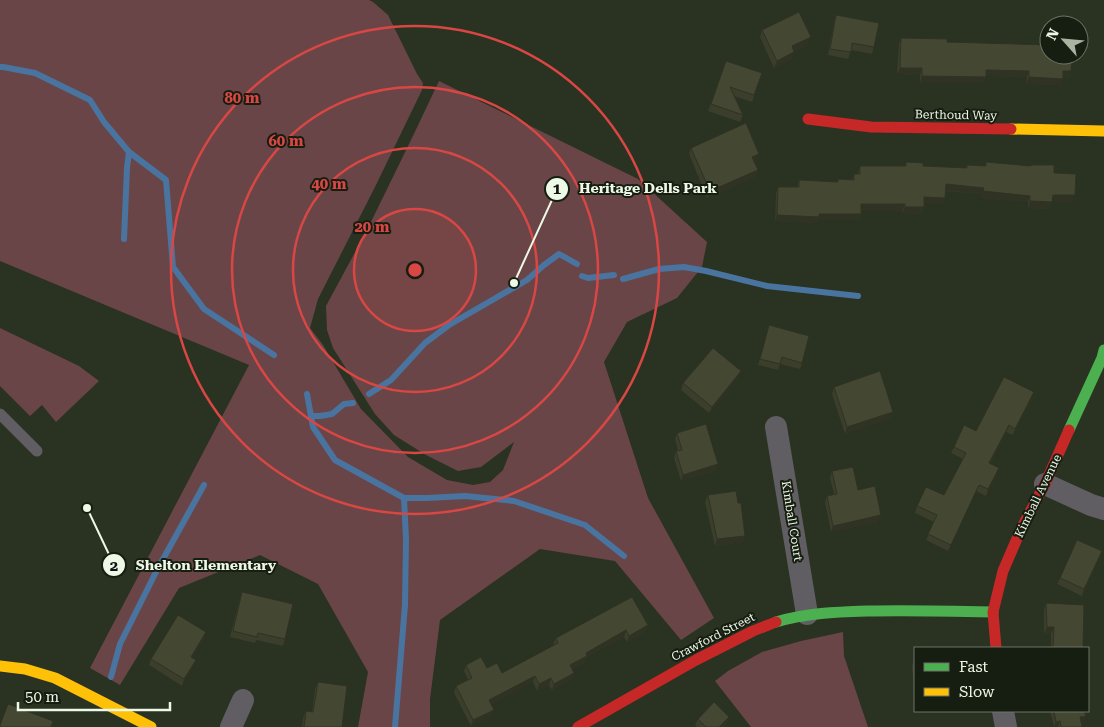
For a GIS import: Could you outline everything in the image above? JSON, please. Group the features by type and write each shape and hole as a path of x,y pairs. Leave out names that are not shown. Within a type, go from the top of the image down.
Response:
{"street":[{"name":"Berthoud Way","path":"808,119 871,127 1104,132"},
{"name":"Kimball Avenue","path":"996,647 993,612 1003,571 1022,527 1045,484 1104,350"},
{"name":"Kimball Court","path":"776,427 807,614"},
{"path":"1045,484 1104,509"},
{"name":"Crawford Street","path":"578,727 688,663 739,636 771,623 807,614 846,612 905,610 993,612"},
{"path":"0,666 25,668 55,678 151,727"},
{"path":"231,727 243,700"},
{"path":"1003,712 1006,727"}],"lane":[{"path":"0,414 37,451"}],"shaded area":[{"path":"0,0 369,0 388,15 423,83 422,90 318,299 310,328 323,345 361,409 408,457 447,480 473,485 490,482 503,470 514,442 481,467 458,471 426,455 394,435 375,414 333,348 327,330 326,306 367,230 439,81 638,179 707,242 702,267 677,298 627,322 604,362 648,498 714,618 681,640 615,561 540,549 440,620 430,699 430,727 358,727 368,672 318,584 260,555 179,588 120,685 90,668 249,365 0,261"},
{"path":"0,328 79,366 99,381 56,422 42,405 30,416 0,386"},
{"path":"843,632 844,656 868,727 751,727 715,681 728,671 762,652"}],"building":[{"path":"799,12 811,37 792,46 794,52 777,61 762,30"},
{"path":"836,15 879,23 874,47 852,43 851,52 830,49"},
{"path":"901,38 947,39 947,42 1039,45 1039,65 1071,65 1071,71 1063,71 1063,79 1029,77 1029,71 986,70 986,77 922,76 922,68 900,68"},
{"path":"726,61 762,73 754,95 730,87 743,115 711,104"},
{"path":"746,123 759,154 752,157 758,170 710,191 691,148"},
{"path":"906,162 923,163 923,166 967,168 967,165 986,166 986,162 1031,166 1054,165 1054,173 1076,174 1075,195 1053,195 1052,202 1030,201 1030,196 983,191 984,188 946,184 945,198 924,197 924,207 905,207 905,204 861,204 861,214 819,214 819,217 777,215 778,187 799,187 799,180 838,182 838,179 854,180 854,174 860,174 860,166 906,166"},
{"path":"769,325 809,336 802,363 782,357 780,364 760,359"},
{"path":"713,348 741,371 712,407 683,383"},
{"path":"880,371 893,412 847,427 834,387"},
{"path":"1004,377 1034,392 1015,429 1009,425 989,463 999,468 988,489 979,485 951,545 928,534 937,515 917,506 926,487 944,495 966,453 954,447 964,425 976,431"},
{"path":"706,424 718,464 683,475 676,451 682,450 677,433"},
{"path":"853,467 858,490 875,486 881,515 833,526 827,496 837,494 832,471"},
{"path":"736,491 738,503 741,503 745,536 717,539 708,495"},
{"path":"1077,540 1102,551 1084,589 1060,578"},
{"path":"242,592 293,604 285,639 258,633 257,637 233,631"},
{"path":"632,597 648,625 629,636 626,630 586,653 587,656 570,665 574,673 554,684 551,678 539,684 535,676 489,700 494,710 473,720 456,686 472,678 466,665 481,657 487,668 497,663 502,673 558,643 556,638"},
{"path":"1046,603 1084,605 1083,647 1053,647 1054,627 1047,627"},
{"path":"178,615 206,632 191,657 196,660 184,679 151,659"},
{"path":"318,682 347,686 342,727 304,727 306,711 313,712"},
{"path":"714,702 729,717 719,727 706,727 698,719"},
{"path":"8,704 53,721 51,727 0,727"},
{"path":"1054,712 1084,712 1086,716 1080,717 1082,727 1061,727 1060,721 1056,722"}],"waterway":[{"path":"0,67 35,73 90,100 104,122 129,152 166,180 173,267 204,309 274,355"},
{"path":"124,239 129,152"},
{"path":"369,394 391,380 425,343 449,325 527,280 559,254 577,264"},
{"path":"623,279 659,269 684,267 767,286 858,296"},
{"path":"582,276 588,278 614,275"},
{"path":"307,394 313,427 335,460 404,498 465,496 514,501 585,525 624,556"},
{"path":"311,416 332,414 344,404 353,403"},
{"path":"111,677 120,644 157,570 204,485"},
{"path":"395,727 405,605 406,539 404,498"}],"traffic: fast":[{"path":"1069,430 1104,350"},
{"path":"776,622 810,615 844,612 993,612"}],"traffic: slow":[{"path":"1011,129 1104,131"},
{"path":"0,666 25,669 55,678 151,727"}],"traffic: jam":[{"path":"808,119 871,127 1011,129"},
{"path":"996,647 993,612 1003,571 1069,430"},
{"path":"578,727 696,660 753,631 776,622"}],"place":[{"name":"Heritage Dells Park","path":"514,283"},
{"name":"Shelton Elementary","path":"87,508"}]}
